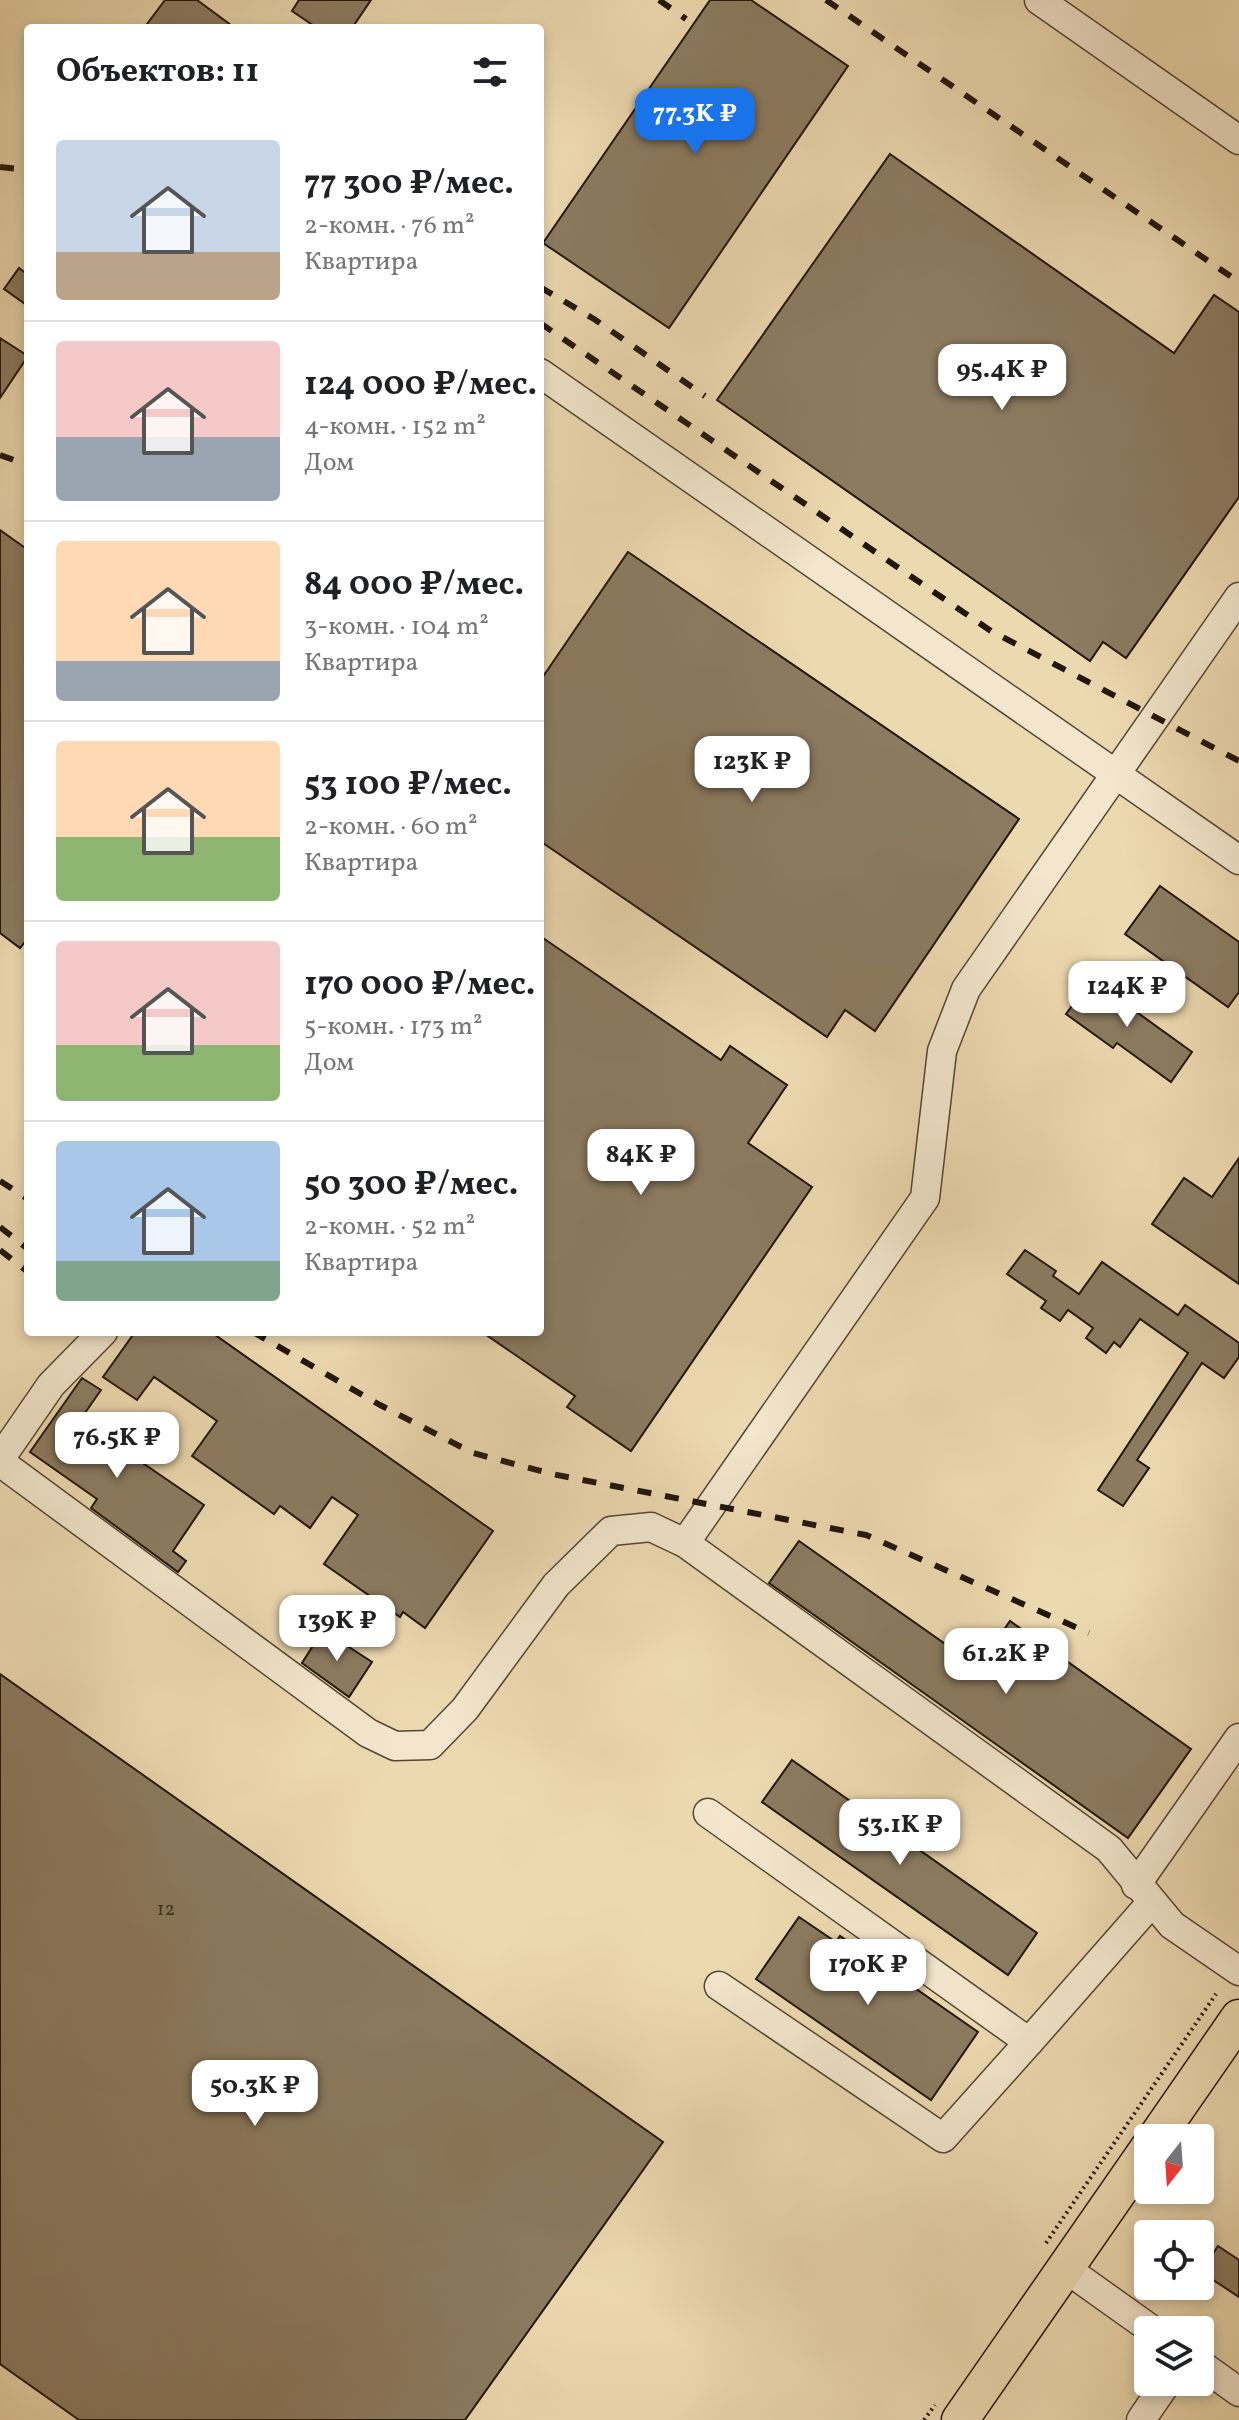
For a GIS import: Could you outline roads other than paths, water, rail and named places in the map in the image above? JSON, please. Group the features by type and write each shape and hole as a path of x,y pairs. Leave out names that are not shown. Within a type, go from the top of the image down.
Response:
{"main road":[{"path":"1164,2124 1227,2006"},
{"path":"951,2407 1053,2260 1134,2165"}],"street":[{"path":"1039,0 1239,140"},
{"path":"544,376 1239,860"},
{"path":"685,1543 925,1198 942,1051 966,989 1239,597"},
{"path":"99,1336 51,1385 0,1461 368,1733 395,1746 430,1745 465,1709 556,1585 611,1531 651,1527 685,1543 1109,1849 1172,1925 1239,1971"},
{"path":"719,1986 943,2138 1029,2042 1144,1894 1239,1738"},
{"path":"708,1813 1029,2042"},
{"path":"1053,2260 1134,2317"},
{"path":"1214,2374 1239,2392"},
{"path":"1141,2420 1157,2396"}],"railway":[{"path":"659,0 686,19"},
{"path":"826,0 1239,282"},
{"path":"0,167 24,170"},
{"path":"544,289 594,319 705,396"},
{"path":"544,326 991,631 1239,761"},
{"path":"0,455 24,464"},
{"path":"0,1181 24,1196"},
{"path":"0,1227 24,1246"},
{"path":"0,1250 24,1269"},
{"path":"260,1336 380,1405 473,1453 552,1474 866,1535 1089,1633"}]}
